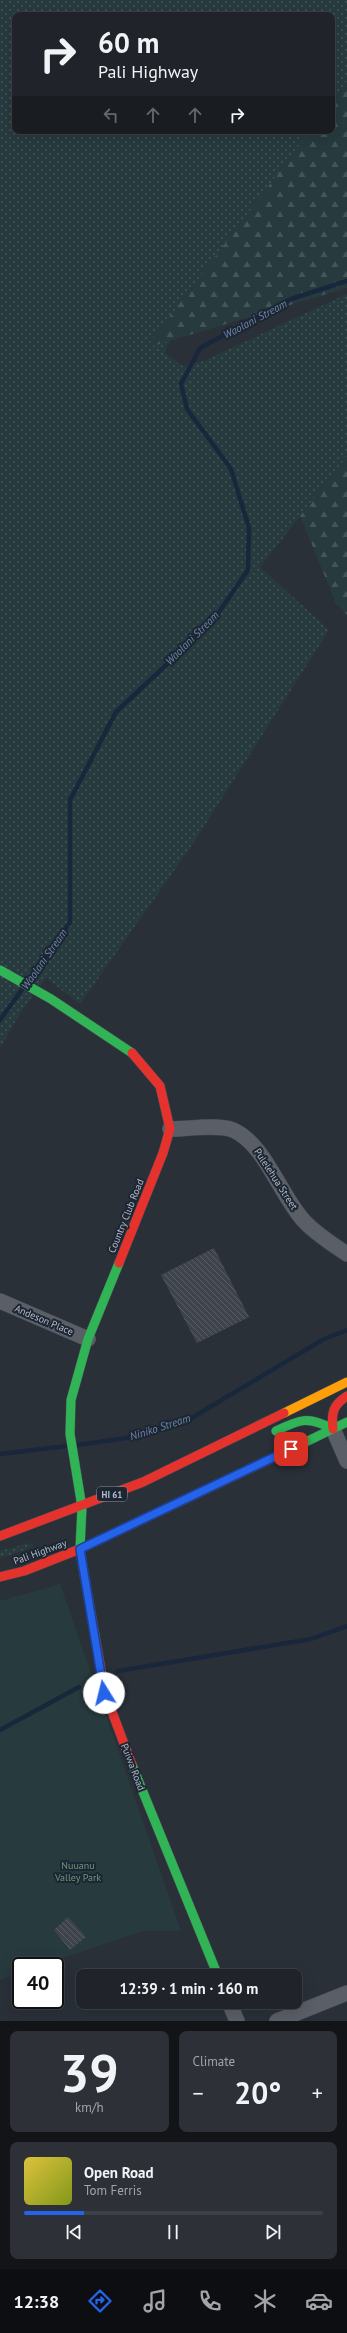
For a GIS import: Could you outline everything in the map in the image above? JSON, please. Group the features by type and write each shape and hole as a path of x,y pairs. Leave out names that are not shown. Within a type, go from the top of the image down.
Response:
{"main road":[{"name":"Country Club Road","path":"0,970 11,975 129,1049 148,1069 160,1086 170,1129 163,1153 88,1339 71,1400 70,1434 82,1507 80,1549"},
{"name":"HI 61","path":"0,1536 82,1507 143,1482 347,1382"},
{"path":"333,1429 331,1412 336,1402 347,1396"},
{"path":"266,1435 297,1420 314,1418 333,1429"},
{"name":"Pali Highway","path":"0,1577 24,1571 80,1549 347,1422"},
{"path":"220,1444 239,1447"},
{"name":"Puiwa Road","path":"80,1549 104,1693 159,1834 215,1969"}],"street":[{"name":"Pulelehua Street","path":"170,1129 220,1128 233,1130 246,1138 256,1147 284,1195 304,1221 322,1237 347,1254"},
{"name":"Andeson Place","path":"0,1301 88,1339"},
{"path":"333,1429 347,1461"},
{"path":"277,2021 347,1993"},
{"path":"232,2009 237,2021"}],"green space":[{"path":"0,0 347,0 347,165 176,329 164,353 183,366 204,361 347,294 347,456 260,567 329,630 192,845 80,1004 46,978 21,1012 0,1048"},
{"path":"347,81 347,288 146,348 308,134 335,134 335,97"},
{"path":"347,456 347,615 336,603 300,516"},
{"path":"29,1543 33,1544 33,1547 0,1558 0,1551"},
{"name":"Nuuanu Valley Park","path":"60,1584 181,1931 142,1931 64,1958 12,1957 12,1976 0,1980 0,1601"}],"building":[{"path":"214,1248 249,1317 197,1343 161,1275"},
{"path":"68,1917 86,1937 70,1950 54,1930"}],"waterway":[{"name":"Waolani Stream","path":"29,981 70,922 70,800 116,712 212,622 248,570 249,528 231,469 187,409 181,384 200,348 291,299 347,281"},
{"name":"Waolani Stream","path":"0,1020 23,988"},
{"name":"Niniko Stream","path":"78,1445 126,1438 188,1420 324,1339 347,1330"},
{"name":"Niniko Stream","path":"0,1454 67,1446"},
{"path":"118,1671 311,1639 347,1626"},
{"path":"0,1730 79,1687"}],"traffic: fast":[{"path":"0,970 51,999 132,1053"},
{"path":"85,1579 80,1549 82,1507 70,1434 71,1400 88,1339 119,1263"},
{"path":"276,1431 292,1424 304,1421 317,1422 333,1429"},
{"path":"285,1452 347,1422"},
{"path":"132,1765 215,1969"}],"traffic: slow":[{"path":"284,1413 347,1382"}],"traffic: jam":[{"path":"119,1263 163,1153 170,1129 160,1086 132,1053"},
{"path":"333,1429 332,1418 334,1410 342,1399 347,1396"},
{"path":"0,1536 143,1482 284,1413"},
{"path":"0,1577 24,1571 80,1549 285,1452"},
{"path":"85,1579 105,1693 132,1765"}],"route":[{"path":"104,1693 80,1549 291,1449"}]}
